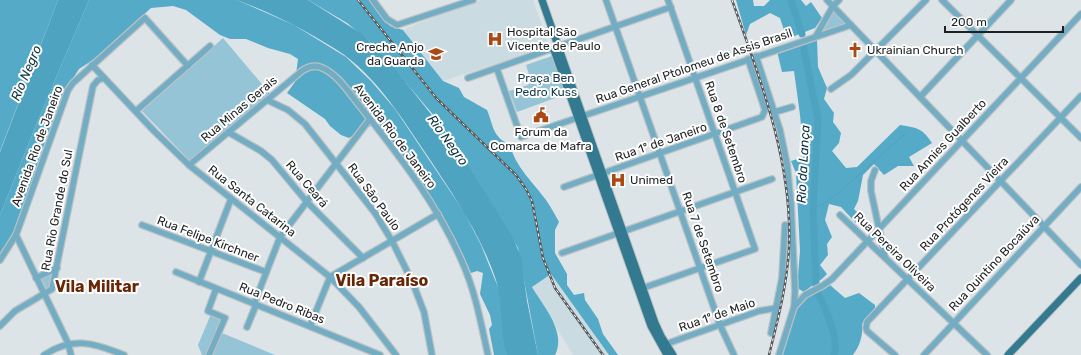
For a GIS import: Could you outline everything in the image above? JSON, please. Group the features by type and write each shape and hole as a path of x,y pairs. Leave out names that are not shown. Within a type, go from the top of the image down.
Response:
{"main road":[{"path":"537,0 556,48 621,232 658,329 673,355"},
{"path":"542,0 556,48"},
{"path":"621,232 651,326 667,355"},
{"path":"1008,355 1081,278"}],"street":[{"path":"373,0 387,19 397,25 472,0"},
{"name":"Rua 7 de Setembro","path":"606,0 720,324 734,355"},
{"name":"Rua 8 de Setembro","path":"668,0 755,249 700,268"},
{"path":"827,0 1081,265"},
{"path":"816,36 833,6 839,0"},
{"path":"831,89 851,75 926,0"},
{"path":"942,0 1081,138"},
{"path":"920,97 1011,0"},
{"path":"468,78 671,7"},
{"name":"Rua Annies Gualberto","path":"794,307 805,294 832,279 1081,14"},
{"name":"Avenida Rio de Janeiro","path":"0,260 16,235 68,90 73,83 145,18 188,66"},
{"name":"Rua General Ptolomeu de Assis Brasil","path":"497,69 521,137 851,25"},
{"path":"136,111 210,46"},
{"path":"756,56 776,112 784,146 789,179 795,291 794,307 779,355"},
{"name":"Rua 1º de Janeiro","path":"564,187 715,135 764,115 765,110 748,59"},
{"name":"Rua Santa Catarina","path":"92,65 190,165 330,277 357,304 396,355"},
{"name":"Avenida Rio de Janeiro","path":"303,70 315,66 328,71 343,86 410,171 438,214 469,278 488,355"},
{"name":"Rua Minas Gerais","path":"190,165 303,70"},
{"name":"Rua Rio Grande do Sul","path":"45,295 52,289 57,268 93,86 104,78"},
{"name":"Rua Protógenes Vieira","path":"895,355 870,334 866,328 867,322 1081,96"},
{"name":"Rua São Paulo","path":"267,100 288,110 300,120 375,213 392,241 412,281 424,312 432,355"},
{"path":"776,112 792,107"},
{"path":"247,328 266,272 280,237 370,119"},
{"name":"Rua Ceará","path":"228,132 266,155 307,202 363,258"},
{"path":"875,170 871,181 871,192 885,257"},
{"path":"562,253 772,179"},
{"name":"Rua Quintino Bocaiúva","path":"924,355 1081,187"},
{"path":"199,282 231,199"},
{"path":"310,326 330,277 438,214"},
{"name":"Rua Pereira Oliveira","path":"840,215 987,355"},
{"name":"Rua Felipe Kirchner","path":"142,225 266,272"},
{"path":"771,333 782,278 785,225"},
{"path":"16,235 68,343 71,355"},
{"path":"36,278 57,268"},
{"path":"643,288 700,268"},
{"name":"Rua Pedro Ribas","path":"176,272 380,355"},
{"path":"209,355 225,318 208,311 216,289"},
{"path":"795,291 805,294"},
{"path":"0,326 15,311 45,295"},
{"name":"Rua 1º de Maio","path":"666,344 759,311 777,308"},
{"path":"44,355 68,343 97,344 124,355"},
{"path":"383,355 390,347"}],"shaded area":[{"path":"0,0 58,0 0,151"},
{"path":"89,0 237,0 294,25 346,57 371,81 395,109 464,212 481,245 500,292 507,355 494,355 489,329 492,325 490,315 480,294 483,273 477,271 471,273 452,233 429,196 378,124 368,127 349,138 341,135 330,126 325,119 287,93 295,82 298,59 290,54 268,48 246,39 230,39 220,35 186,10 173,6 151,8 96,58 79,69 64,92 60,106 48,133 15,233 0,256 0,215"},
{"path":"308,0 370,0 390,26 403,30 443,81 459,88 464,97 487,110 494,130 504,142 510,145 516,161 546,200 559,222 555,230 555,253 567,274 567,285 574,295 584,293 585,300 598,319 603,334 618,355 609,355 551,274 532,287 556,328 558,346 555,355 538,355 518,248 461,152 435,117 374,45 347,23"},
{"name":"Hospital São Vicente de Paulo","path":"481,0 533,0 549,46 443,81 403,30 436,16"},
{"path":"736,0 753,0 754,6 764,6 770,0 801,0 806,6 811,2 822,18 815,28 787,39 780,18 770,13 750,24 746,35"},
{"path":"817,39 818,67 827,88 824,99 834,113 833,122 841,133 839,143 832,151 846,168 857,167 900,125 919,130 925,134 932,143 909,157 914,166 898,166 884,175 874,164 863,175 858,201 854,209 862,217 856,223 841,207 829,204 825,220 832,237 827,244 828,255 820,265 827,274 804,292 797,288 800,251 796,173 791,161 804,157 800,115 794,71 782,72 777,51"},
{"path":"551,273 609,355 573,355 532,287"},
{"path":"830,285 845,298 859,293 875,305 875,308 862,324 862,332 858,348 853,355 783,355 791,322 798,306 811,295"}],"green space":[{"path":"833,9 846,23 821,31"},
{"path":"223,38 271,95 190,161 142,111"},
{"name":"Praça Ben Pedro Kuss","path":"552,56 566,94 517,112 509,91 528,85 531,81 526,65"},
{"path":"53,272 50,288 47,290 41,278"},
{"path":"211,314 221,320 206,355 202,355 198,345"},
{"path":"222,333 275,355 213,355"}],"water":[{"path":"58,0 89,0 0,215 0,152"},
{"name":"Rio Negro","path":"237,0 308,0 362,34 388,60 461,152 513,238 521,257 527,301 538,355 507,355 503,336 498,287 482,246 466,216 438,172 399,114 377,86 365,72 337,50 276,16"}],"waterway":[{"name":"Rio da Lança","path":"791,0 802,34"},
{"name":"Rio da Lança","path":"803,45 818,119 813,208 816,285"},
{"path":"813,208 825,203 837,194 906,133"},
{"name":"Rio da Lança","path":"818,294 828,315 833,333 835,341 834,355"}],"railway":[{"path":"358,0 437,99 516,175 526,189 532,201 543,258 555,288 603,355"},
{"path":"732,0 763,90 780,153 786,184 789,216 788,262 782,302 769,355"}],"place":[{"name":"Hospital São Vicente de Paulo","path":"495,39"},
{"name":"Ukrainian Church","path":"855,50"},
{"name":"Creche Anjo da Guarda","path":"436,54"},
{"name":"Fórum da Comarca de Mafra","path":"541,115"},
{"name":"Unimed","path":"618,180"}],"district":[{"name":"Vila Paraíso","path":"382,280"},
{"name":"Vila Militar","path":"97,286"}]}
